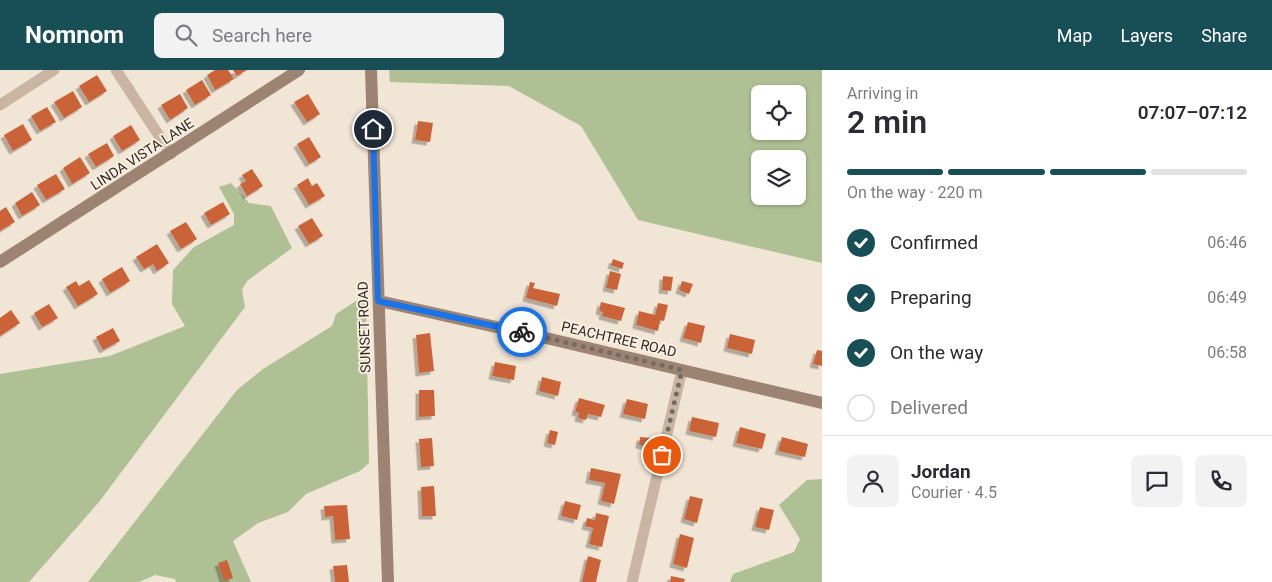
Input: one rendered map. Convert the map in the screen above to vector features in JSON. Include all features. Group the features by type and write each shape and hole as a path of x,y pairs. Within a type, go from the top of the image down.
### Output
{"street":[{"path":"0,105 54,70"},
{"path":"116,70 171,154"},
{"name":"LINDA VISTA LANE","path":"0,262 171,154 299,70"},
{"name":"SUNSET ROAD","path":"371,70 388,582"},
{"name":"PEACHTREE ROAD","path":"378,301 822,404"},
{"path":"632,582 682,370"}],"green space":[{"path":"389,70 822,70 822,263 638,220 581,126 509,86 390,82"},
{"path":"231,183 249,203 271,206 292,248 247,281 242,290 245,307 99,502 29,582 0,582 0,374 110,356 185,326 172,304 173,270 194,247 234,225 234,214 219,187"},
{"path":"359,299 366,300 369,463 360,471 306,494 288,512 258,523 233,541 251,582 176,582 175,579 155,575 139,582 88,582 237,390 263,369 332,326 336,314"},
{"path":"822,479 822,582 730,582 733,574 794,552 800,539 779,505 807,480"}],"building":[{"path":"215,70 228,70 234,79 215,90 207,75"},
{"path":"233,70 247,70 237,76"},
{"path":"97,75 107,91 89,102 79,86"},
{"path":"202,80 211,95 195,105 186,90"},
{"path":"73,91 82,107 64,118 54,102"},
{"path":"180,94 188,108 170,120 161,105"},
{"path":"308,94 320,114 307,122 294,102"},
{"path":"47,107 56,122 40,131 31,116"},
{"path":"418,121 433,123 430,142 415,140"},
{"path":"23,124 32,140 13,151 4,135"},
{"path":"131,125 140,140 122,151 113,136"},
{"path":"309,137 321,157 309,164 297,144"},
{"path":"107,143 114,156 96,167 88,154"},
{"path":"80,157 90,173 72,184 63,168"},
{"path":"252,169 263,186 247,196 240,184 246,181 242,175"},
{"path":"56,174 65,189 46,200 37,185"},
{"path":"308,178 312,186 317,183 325,196 309,205 297,185"},
{"path":"32,192 40,205 22,216 15,203"},
{"path":"223,202 230,214 211,225 204,213"},
{"path":"6,207 15,222 0,231 0,211"},
{"path":"312,218 323,236 309,244 298,226"},
{"path":"186,222 197,239 181,249 170,231"},
{"path":"157,244 169,263 157,271 153,264 144,269 136,257"},
{"path":"613,259 624,263 622,269 611,265"},
{"path":"122,267 130,281 110,293 102,279"},
{"path":"610,271 621,274 617,290 606,288"},
{"path":"663,276 673,277 671,291 662,290"},
{"path":"89,280 98,294 78,306 66,287 76,281 79,286"},
{"path":"682,281 693,284 689,294 679,290"},
{"path":"530,282 535,283 533,288 560,294 557,306 526,298"},
{"path":"601,302 625,308 621,321 602,316 603,312 599,311"},
{"path":"658,303 668,305 664,321 660,320 658,331 636,325 639,311 655,315"},
{"path":"49,304 58,318 42,327 34,313"},
{"path":"11,310 20,323 0,336 0,318"},
{"path":"688,322 705,326 701,343 683,338"},
{"path":"113,328 120,341 103,350 96,337"},
{"path":"430,333 434,371 419,373 416,335"},
{"path":"730,334 755,340 752,354 727,348"},
{"path":"817,350 822,351 822,366 813,364"},
{"path":"495,362 516,366 514,380 492,376"},
{"path":"542,377 561,382 558,396 539,391"},
{"path":"419,390 434,390 435,416 419,417"},
{"path":"579,398 605,405 601,417 588,414 586,420 578,418 579,413 575,412"},
{"path":"627,399 648,404 645,419 623,414"},
{"path":"692,417 719,423 716,437 689,431"},
{"path":"740,427 766,434 762,449 736,443"},
{"path":"550,430 558,432 555,445 547,443"},
{"path":"640,437 651,438 650,447 639,445"},
{"path":"782,437 808,444 805,457 778,451"},
{"path":"432,438 434,466 421,467 419,439"},
{"path":"591,468 621,474 614,504 601,501 605,483 589,480"},
{"path":"434,486 436,516 422,516 421,487"},
{"path":"690,496 703,499 697,523 684,519"},
{"path":"565,501 581,505 577,520 561,516"},
{"path":"347,505 350,539 335,540 333,516 325,517 324,506"},
{"path":"760,507 774,510 769,530 755,527"},
{"path":"596,513 609,516 602,547 589,544 593,528 585,526 587,518 595,520"},
{"path":"680,534 694,538 687,568 673,564"},
{"path":"588,556 601,560 596,582 582,582"},
{"path":"227,560 233,578 224,581 218,563"},
{"path":"347,565 349,582 335,582 333,566"},
{"path":"671,576 685,579 684,582 670,582"}],"way so far":[{"path":"522,332 682,370 662,455"}],"route":[{"path":"373,129 378,301 522,332"}]}
